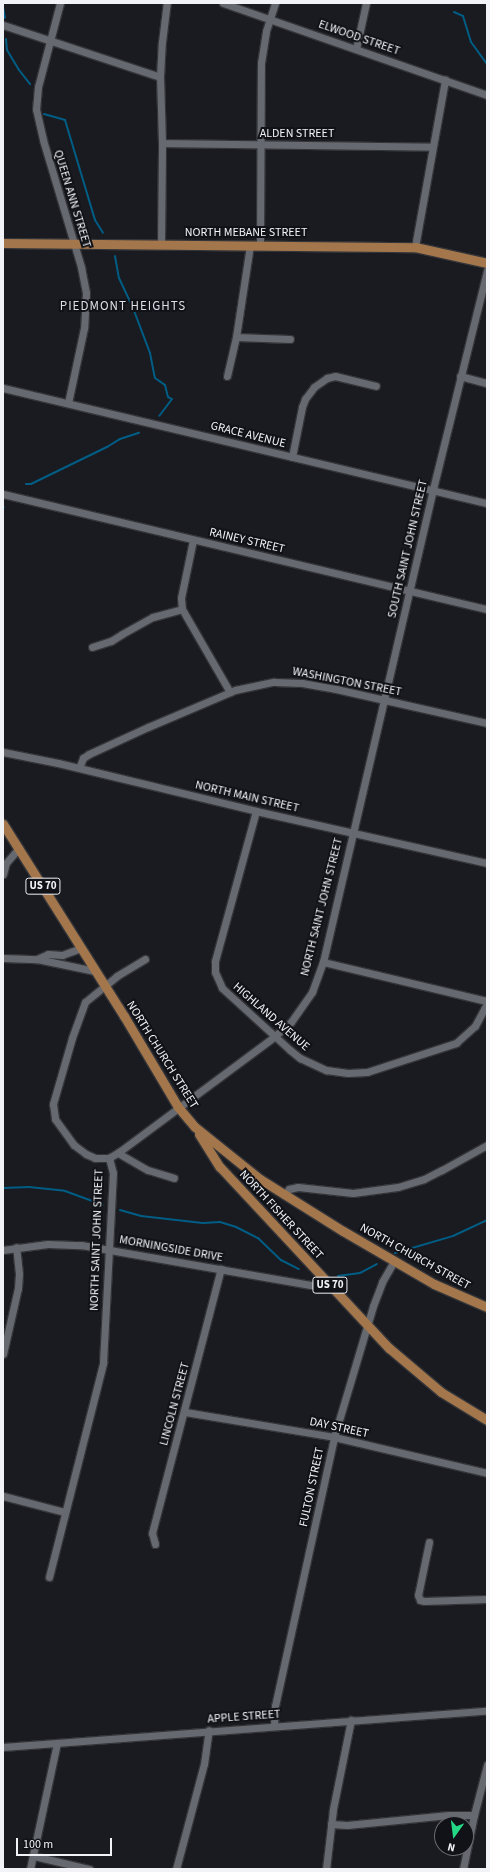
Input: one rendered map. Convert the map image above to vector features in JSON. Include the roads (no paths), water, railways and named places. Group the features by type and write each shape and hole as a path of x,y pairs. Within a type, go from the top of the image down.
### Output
{"main road":[{"name":"NORTH MEBANE STREET","path":"3,243 250,246 260,244 415,247 487,263"},
{"name":"NORTH CHURCH STREET","path":"3,824 164,1081 178,1107 195,1127 246,1168 284,1195 394,1261 452,1293 487,1307"},
{"name":"NORTH FISHER STREET","path":"195,1127 220,1167 367,1325 420,1375 446,1395 487,1420"}],"street":[{"name":"QUEEN ANN STREET","path":"60,3 38,88 36,109 43,140 83,276 86,310 84,328 68,403"},
{"path":"161,244 162,144 160,77 162,42 167,3"},
{"name":"ELWOOD STREET","path":"223,3 487,95"},
{"path":"260,244 261,64 266,31 275,3"},
{"path":"356,49 366,3"},
{"path":"3,25 160,77"},
{"path":"415,247 445,80"},
{"name":"ALDEN STREET","path":"162,144 260,146 385,145 432,147"},
{"path":"228,376 236,337 250,246"},
{"name":"SOUTH SAINT JOHN STREET","path":"352,832 432,489 487,270"},
{"path":"236,337 290,339"},
{"path":"292,456 305,399 310,391 320,382 327,378 340,376 376,386"},
{"path":"460,376 487,383"},
{"name":"GRACE AVENUE","path":"3,388 487,503"},
{"name":"RAINEY STREET","path":"3,494 487,609"},
{"path":"193,540 181,598 182,609 230,692"},
{"path":"92,647 111,641 153,617 182,609"},
{"name":"WASHINGTON STREET","path":"79,768 83,758 89,754 230,692 257,684 285,682 309,684 384,699 487,723"},
{"name":"NORTH MAIN STREET","path":"3,752 79,768 256,811 487,863"},
{"name":"HIGHLAND AVENUE","path":"256,811 215,961 215,972 222,988 300,1058 319,1067 348,1073 367,1072 456,1043 475,1026 487,1002"},
{"name":"NORTH SAINT JOHN STREET","path":"49,1577 102,1363 112,1173 109,1158 118,1153 275,1036 291,1022 304,1006 312,992 323,962 352,832"},
{"path":"3,874 6,863 19,848"},
{"path":"37,959 48,954 62,955 81,948"},
{"path":"3,958 37,959 95,971"},
{"path":"109,1158 95,1158 78,1149 56,1119 53,1110 72,1038 85,1002 104,986 145,958"},
{"path":"323,962 487,1002"},
{"path":"284,1195 294,1187 353,1193 398,1187 424,1179 487,1145"},
{"path":"118,1153 148,1170 174,1178"},
{"name":"MORNINGSIDE DRIVE","path":"3,1250 16,1247 65,1244 109,1250 311,1285"},
{"path":"3,1354 18,1288 19,1274 16,1247"},
{"name":"FULTON STREET","path":"274,1725 275,1706 334,1437 376,1294 394,1261"},
{"name":"LINCOLN STREET","path":"155,1544 152,1534 221,1269"},
{"name":"DAY STREET","path":"185,1412 334,1437 487,1473"},
{"path":"3,1496 65,1512"},
{"path":"429,1542 418,1595 422,1601 487,1599"},
{"name":"APPLE STREET","path":"3,1747 274,1725 487,1710"},
{"path":"326,1869 331,1824 351,1720"},
{"path":"176,1869 204,1764 209,1730"},
{"path":"30,1869 57,1743"},
{"path":"463,1869 474,1815 487,1765"},
{"path":"479,1795 487,1797"},
{"path":"331,1824 347,1826 449,1815 474,1815"},
{"path":"34,1856 90,1869"}],"waterway":[{"path":"3,7 5,18"},
{"path":"454,12 463,16 471,42 487,64"},
{"path":"6,39 7,50 19,70 30,84"},
{"path":"44,114 65,120 95,220 103,233"},
{"path":"115,256 119,278 133,308 150,353 155,378 165,385 168,397 172,399 159,416"},
{"path":"26,484 31,484 107,447 120,439 139,433"},
{"path":"3,1188 29,1187 65,1191 103,1205"},
{"path":"120,1210 141,1216 203,1223 220,1222 236,1227 258,1238 281,1260 299,1269"},
{"path":"395,1253 453,1236 487,1220"},
{"path":"338,1276 360,1273 377,1264"}],"district":[{"name":"PIEDMONT HEIGHTS","path":"123,306"}]}
